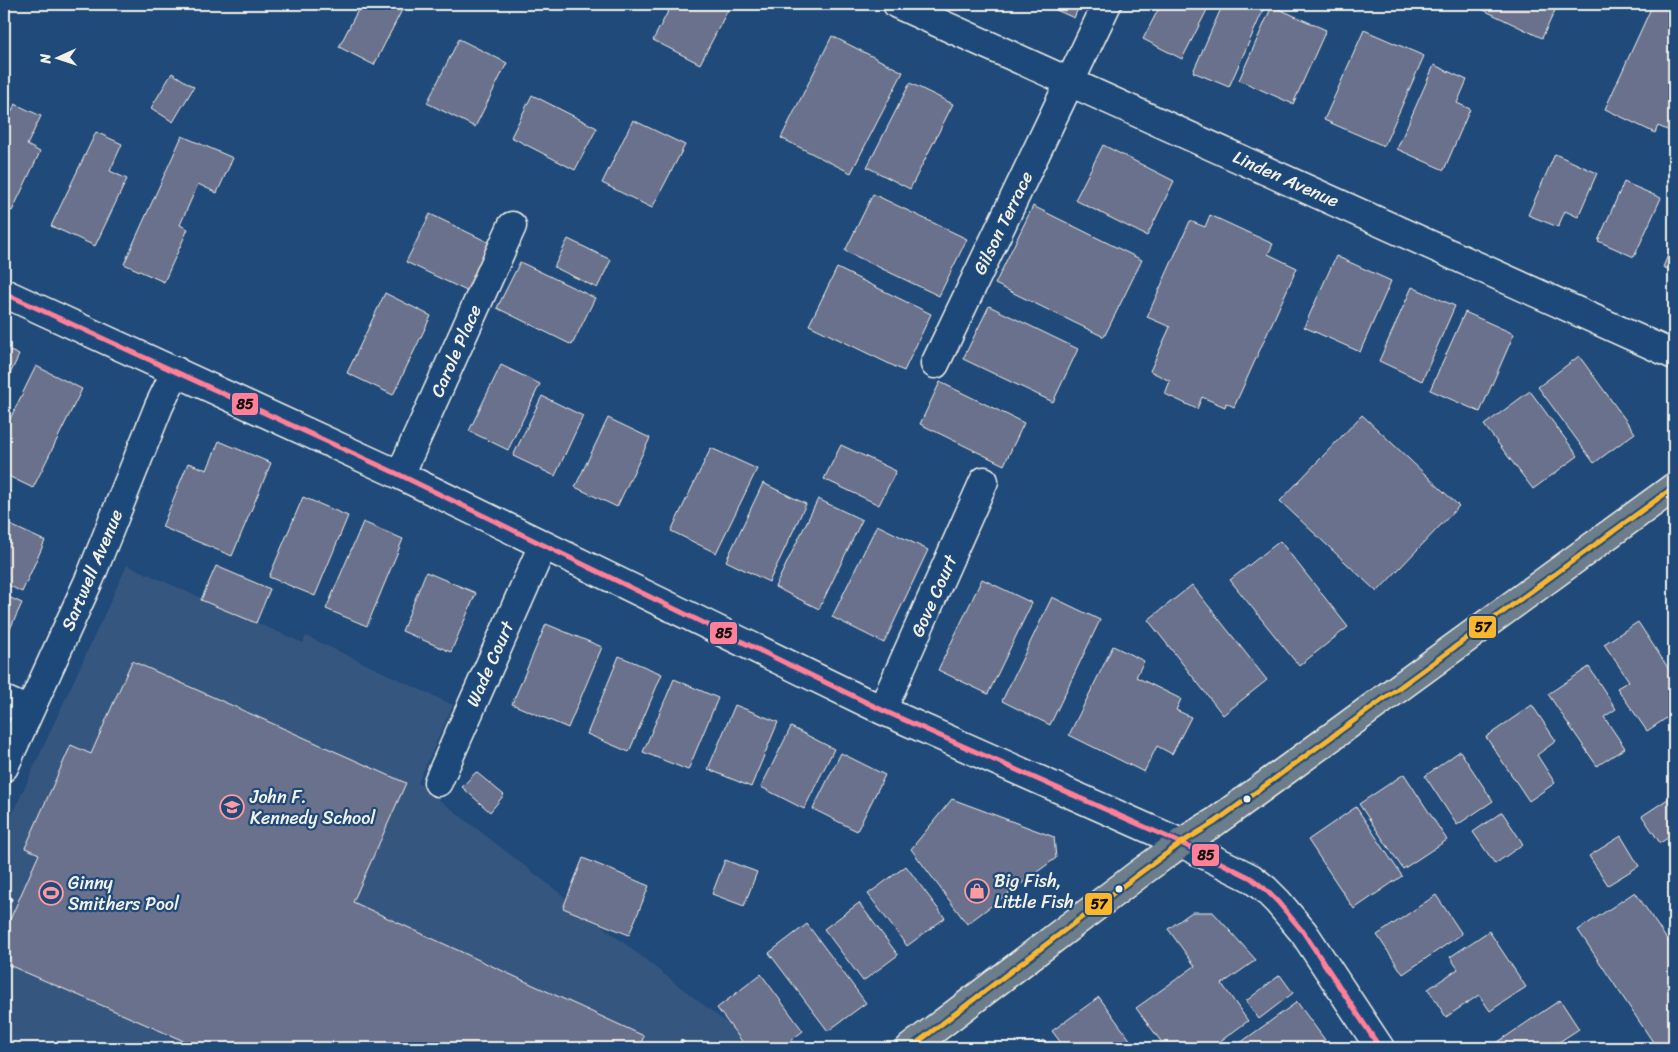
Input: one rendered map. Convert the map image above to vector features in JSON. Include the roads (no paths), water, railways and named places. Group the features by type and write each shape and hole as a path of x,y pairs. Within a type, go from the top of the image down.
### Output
{"main road":[{"path":"913,1047 1181,843 1215,822 1674,487"}],"street":[{"name":"Linden Avenue","path":"897,4 1674,355"},
{"name":"Gilson Terrace","path":"935,364 1106,4"},
{"name":"Carole Place","path":"400,475 512,226"},
{"path":"4,293 400,475 882,710 1181,843 1251,878 1278,902 1304,933 1380,1048"},
{"name":"Sartwell Avenue","path":"4,767 90,578 156,415 176,371"},
{"name":"Gove Court","path":"882,710 984,481"},
{"name":"Wade Court","path":"438,782 543,545"},
{"path":"4,700 29,710"}],"place":[{"name":"John F. Kennedy School","path":"232,807"},
{"name":"Big Fish, Little Fish","path":"977,891"},
{"name":"Ginny Smithers Pool","path":"51,893"}]}
